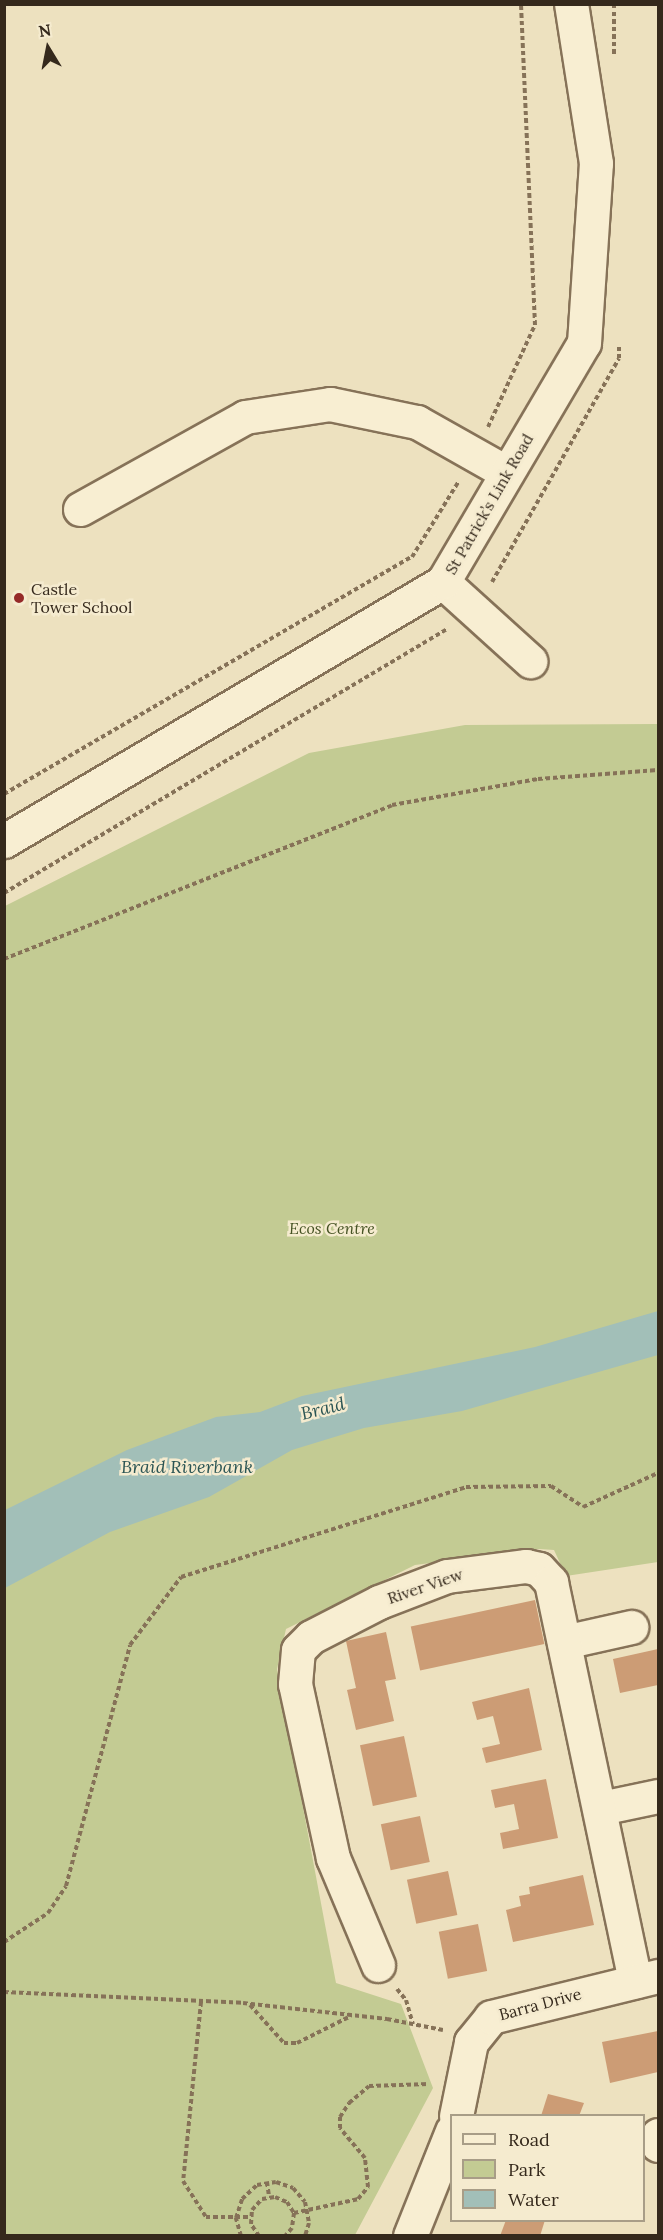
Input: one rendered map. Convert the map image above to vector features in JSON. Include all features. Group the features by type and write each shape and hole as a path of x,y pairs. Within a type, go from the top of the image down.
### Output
{"street":[{"name":"St Patrick’s Link Road","path":"4,841 444,582 584,343 597,163 571,4"},
{"path":"80,509 245,417 330,404 417,422 507,473"},
{"path":"444,582 530,661"},
{"name":"River View","path":"378,1965 333,1858 295,1684 298,1650 311,1637 379,1602 447,1576 512,1566 532,1567 547,1574 601,1808 647,1979"},
{"path":"564,1642 631,1627"},
{"path":"601,1808 658,1796"},
{"name":"Barra Drive","path":"474,2037 485,2022 503,2011 647,1979"},
{"path":"456,2114 474,2037"},
{"path":"658,2135 658,2145"},
{"path":"410,2235 450,2136"}],"path":[{"path":"4,794 412,557 475,455 535,325 521,4"},
{"path":"614,4 615,63"},
{"path":"4,893 476,612 619,358 618,334"},
{"path":"4,959 392,806 538,779 658,770"},
{"path":"4,1992 250,2004 353,2015 474,2037"},
{"path":"201,2002 183,2181 207,2217 251,2217"},
{"path":"250,2004 284,2043 297,2043 353,2015"},
{"path":"294,2213 358,2199 368,2187 365,2158 340,2128 340,2117 349,2103 369,2086 462,2083"},
{"path":"267,2182 269,2197"},
{"path":"241,2235 236,2217 242,2199 257,2185 267,2182 293,2188 309,2211 305,2235"},
{"path":"259,2235 251,2217 256,2204 269,2197 281,2198 294,2213 292,2228 285,2235"}],"green space":[{"name":"Ecos Centre","path":"658,724 658,1562 566,1576 554,1550 539,1549 415,1565 286,1629 277,1669 336,1983 401,2004 433,2088 355,2235 5,2235 5,906 309,753 465,725"}],"water":[{"name":"Braid Riverbank","path":"658,1311 658,1355 462,1411 364,1428 292,1450 209,1497 110,1532 5,1588 5,1510 127,1450 216,1417 260,1412 302,1396 535,1347"}],"building":[{"path":"535,1600 544,1644 420,1670 411,1626"},
{"path":"386,1632 396,1679 385,1681 394,1721 356,1730 347,1690 356,1688 346,1641"},
{"path":"658,1649 658,1685 620,1693 613,1659"},
{"path":"529,1688 542,1750 486,1763 482,1748 500,1744 493,1716 477,1720 472,1702"},
{"path":"404,1736 417,1797 373,1806 360,1745"},
{"path":"546,1779 558,1838 503,1849 500,1833 519,1829 514,1804 495,1808 491,1790"},
{"path":"420,1816 430,1862 391,1870 381,1824"},
{"path":"448,1871 457,1915 416,1924 407,1880"},
{"path":"583,1875 594,1925 513,1942 506,1910 521,1906 519,1896 530,1894 529,1887"},
{"path":"478,1924 487,1971 448,1979 439,1932"},
{"path":"658,2031 658,2072 610,2083 602,2042"},
{"path":"548,2094 584,2103 580,2114 542,2114"},
{"path":"505,2222 544,2222 540,2236 500,2236"}],"place":[{"name":"Castle Tower School","path":"19,598"}],"water label":[{"name":"Braid","path":"323,1409"}]}
